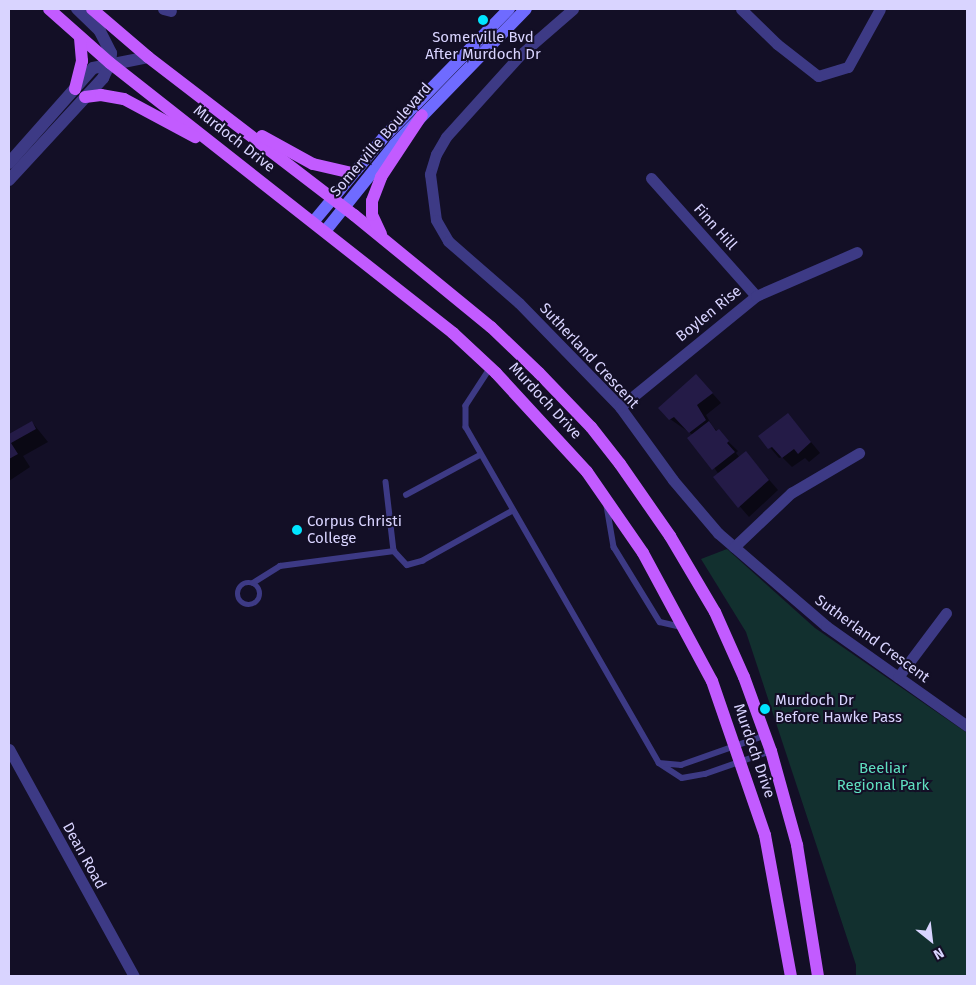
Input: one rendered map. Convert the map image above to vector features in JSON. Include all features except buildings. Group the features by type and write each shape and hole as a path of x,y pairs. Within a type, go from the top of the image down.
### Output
{"main road":[{"name":"Murdoch Drive","path":"49,9 110,63 326,230 453,333 491,368 587,472 643,552 712,680 742,761 765,835 791,976"},
{"name":"Murdoch Drive","path":"92,9 148,56 333,198 469,308 540,372 591,427 620,464 670,536 723,628 766,735 797,845 818,976"},
{"name":"Somerville Boulevard","path":"314,222 352,173 509,9"},
{"name":"Somerville Boulevard","path":"326,230 422,115 526,9"},
{"path":"74,89 82,61 80,37"},
{"path":"195,92 313,164 352,173"},
{"path":"85,98 100,95 124,99 218,148"},
{"path":"388,243 375,226 372,201 381,177 422,115"}],"street":[{"path":"9,180 103,78 110,63 109,45 100,31 77,9"},
{"name":"Sutherland Crescent","path":"574,9 520,55 446,138 436,154 430,174 431,196 436,220 448,241 519,303 620,407 673,480 734,547 826,626 967,726"},
{"path":"741,9 778,44 818,76 848,67 880,9"},
{"path":"9,163 93,68 148,56"},
{"name":"Finn Hill","path":"651,178 756,296"},
{"name":"Boylen Rise","path":"620,407 756,296 858,252"},
{"path":"734,547 792,493 860,453"},
{"path":"898,677 946,613"},
{"name":"Dean Road","path":"9,749 134,976"}],"lane":[{"path":"491,368 474,389 464,414 466,427 512,511 659,763 682,778 704,774 771,751"},
{"path":"406,495 480,455"},
{"path":"386,482 394,551 401,560 413,565 512,511"},
{"path":"606,499 610,538 660,622 684,627"},
{"path":"253,583 280,566 394,551"},
{"path":"659,763 681,765 766,735"}],"green space":[{"name":"Beeliar Regional Park","path":"727,549 815,628 967,733 967,976 856,976 856,965 746,632 701,559"}],"place":[{"name":"Somerville Bvd After Murdoch Dr","path":"483,20"},
{"name":"Corpus Christi College","path":"297,530"},
{"name":"Murdoch Dr Before Hawke Pass","path":"765,709"}]}
